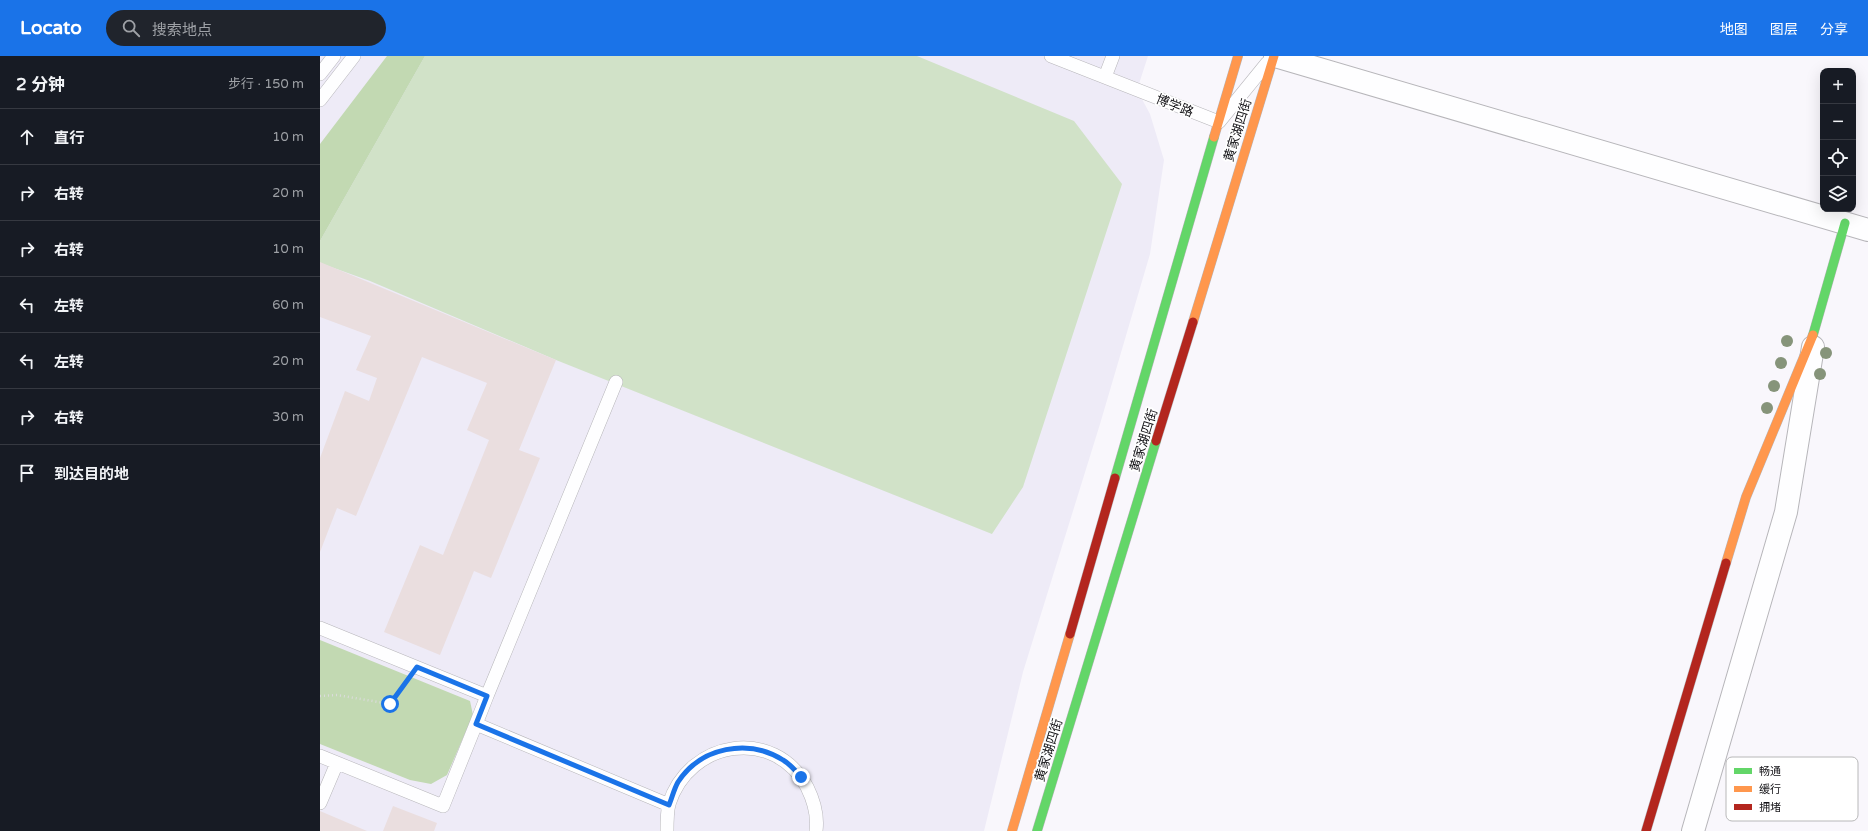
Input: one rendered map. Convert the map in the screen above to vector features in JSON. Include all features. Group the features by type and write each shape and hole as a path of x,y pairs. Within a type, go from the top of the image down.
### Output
{"street":[{"name":"黄家湖四街","path":"1012,831 1238,56"},
{"name":"黄家湖四街","path":"1037,831 1274,56"},
{"path":"1274,56 1868,230"},
{"path":"1693,831 1786,512 1816,328 1845,223"},
{"path":"1646,831 1746,497 1816,328"}],"lane":[{"path":"320,74 334,56"},
{"path":"320,100 354,56"},
{"name":"博学路","path":"1051,56 1218,122"},
{"path":"1105,77 1113,56"},
{"path":"1218,122 1274,56"},
{"path":"320,756 443,806 616,382"},
{"path":"320,628 487,696"},
{"path":"476,724 669,805"},
{"path":"667,831 669,805 678,783 682,778 694,765 714,752 738,747 762,750 784,760 801,777 813,798 817,822 816,831"},
{"path":"320,803 337,763"}],"path":[{"path":"320,696 337,695 390,704 417,667"}],"shaded area":[{"path":"320,56 1148,56 1137,90 1150,114 1164,160 1150,254 1100,424 1023,672 984,831 320,831"}],"green space":[{"path":"387,56 425,56 320,241 320,144"},
{"path":"425,56 917,56 1074,121 1122,184 1023,487 992,534 556,360 370,281 320,263 320,241"},
{"path":"320,640 470,701 473,715 447,775 431,784 410,780 320,744"}],"building":[{"path":"320,262 556,360 519,450 540,458 491,578 474,571 440,655 384,632 420,545 443,555 489,440 467,430 487,383 422,357 356,516 337,508 320,552 320,458 345,391 369,401 377,378 356,370 371,336 320,317"},
{"path":"393,806 437,823 434,831 383,831"},
{"path":"320,811 367,831 320,831"}],"traffic: fast":[{"path":"1115,478 1214,137"},
{"path":"1813,335 1845,223"},
{"path":"1037,831 1156,441"}],"traffic: slow":[{"path":"1214,137 1238,56"},
{"path":"1193,322 1274,56"},
{"path":"1726,563 1746,497 1813,335"},
{"path":"1012,831 1070,634"}],"traffic: jam":[{"path":"1156,441 1193,322"},
{"path":"1070,634 1115,478"},
{"path":"1646,831 1726,563"}],"route":[{"path":"390,704 417,667 487,696 476,724 669,805 678,783 694,765 714,752 738,747 762,750 784,760 801,777"}]}
